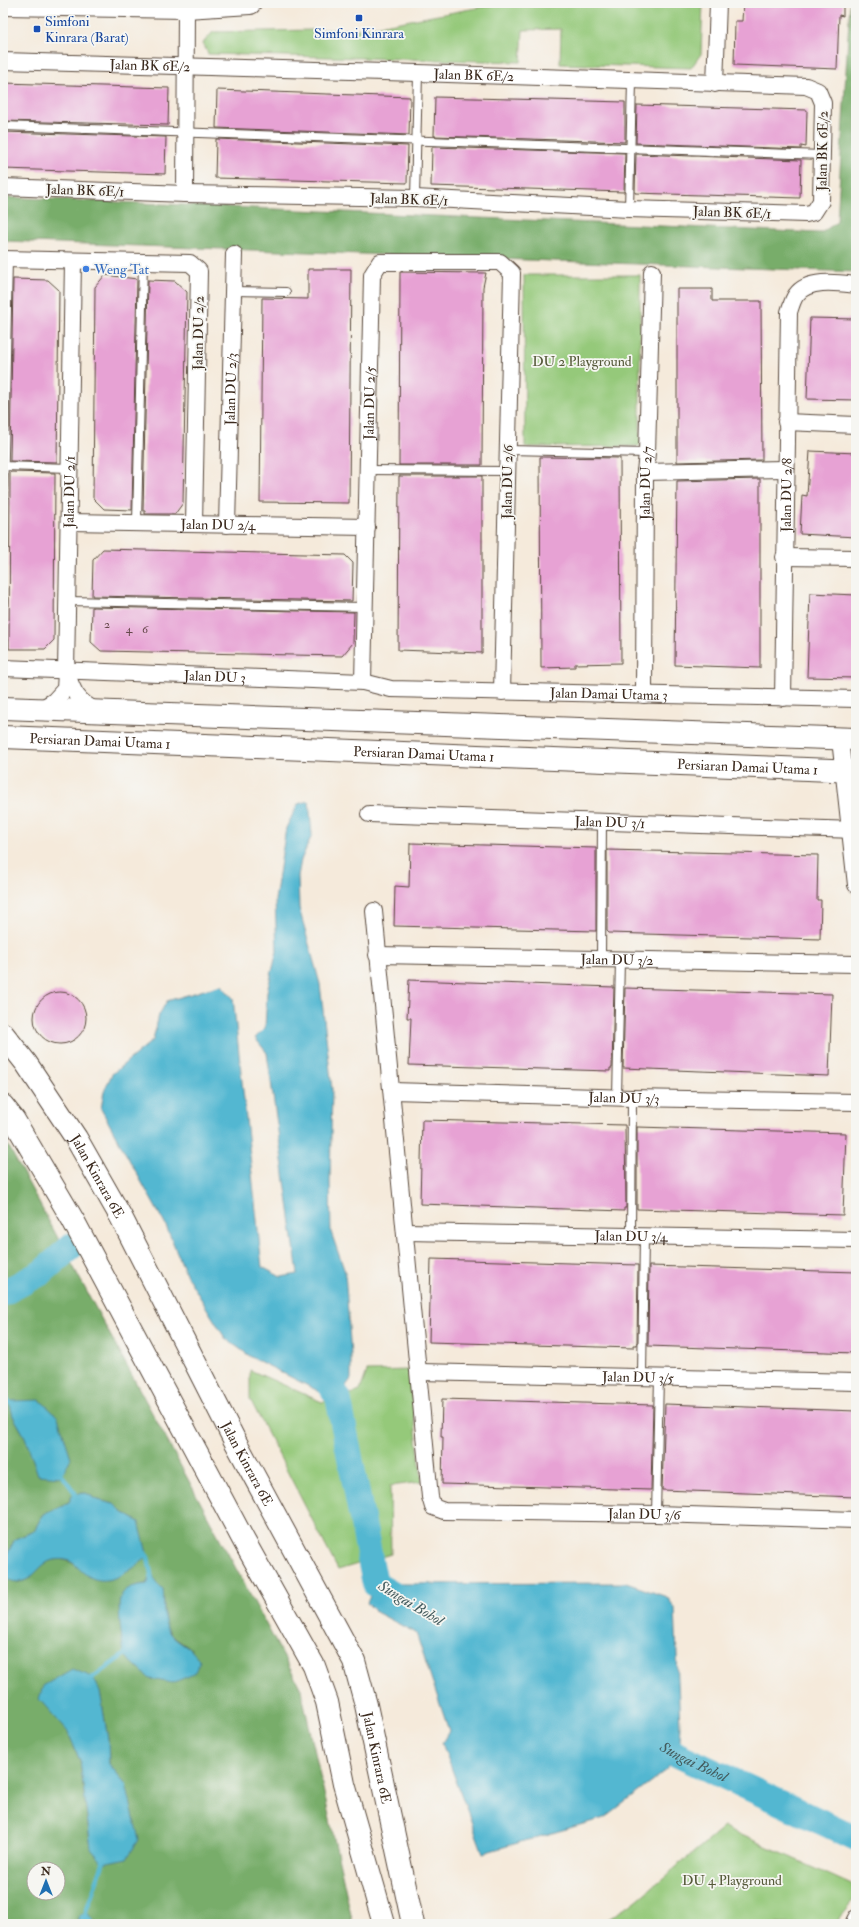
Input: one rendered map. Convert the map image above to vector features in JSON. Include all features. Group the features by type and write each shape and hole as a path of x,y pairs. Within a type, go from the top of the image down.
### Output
{"street":[{"path":"3,4 186,8 250,3"},
{"path":"715,84 718,3"},
{"path":"185,194 184,133 186,8"},
{"name":"Jalan BK 6E/2","path":"3,61 806,86 818,91 823,103 821,200 814,212"},
{"name":"Jalan BK 6E/1","path":"3,186 185,194 415,198 629,209 797,214 814,212"},
{"name":"Jalan DU 2/3","path":"228,525 234,254"},
{"name":"Jalan DU 2/2","path":"6,259 190,263 199,271 194,524"},
{"name":"Jalan DU 2/1","path":"39,710 54,701 65,689 68,601 73,261"},
{"name":"Jalan DU 2/5","path":"363,682 372,275 380,262 500,262 512,273"},
{"name":"Jalan DU 2/7","path":"644,695 645,472 647,453 652,272"},
{"name":"Jalan DU 2/6","path":"502,692 512,273"},
{"name":"Jalan DU 2/8","path":"782,698 788,312 797,293 810,286 822,282 856,285"},
{"path":"786,422 856,425"},
{"path":"645,472 785,470"},
{"name":"Jalan DU 2/4","path":"69,522 367,527"},
{"path":"784,557 856,558"},
{"name":"Jalan DU 3","path":"3,668 66,672 363,682"},
{"path":"66,672 72,690 77,697 83,703 98,712"},
{"name":"Jalan Damai Utama 3","path":"363,682 392,689 856,699"},
{"name":"Persiaran Damai Utama 1","path":"3,708 848,739"},
{"name":"Persiaran Damai Utama 1","path":"3,737 850,771"},
{"path":"848,739 856,885"},
{"name":"Jalan DU 3/1","path":"369,814 853,830"},
{"path":"374,911 377,955 420,1372"},
{"name":"Jalan DU 3/2","path":"377,955 856,964"},
{"name":"Jalan Kinrara 6E","path":"3,1034 26,1063 76,1138 121,1217 234,1439 354,1661 366,1705 413,1924"},
{"name":"Jalan DU 3/3","path":"392,1090 856,1102"},
{"path":"3,1106 14,1120 73,1220 244,1541 314,1666 327,1702 344,1784 384,1924"},
{"name":"Jalan DU 3/4","path":"406,1232 856,1240"},
{"name":"Jalan DU 3/5","path":"420,1372 659,1376 856,1382"},
{"name":"Jalan DU 3/6","path":"420,1372 430,1496 433,1507 444,1511 656,1514 856,1520"},
{"path":"853,1924 856,1918"}],"lane":[{"path":"415,198 418,73"},
{"path":"629,209 632,81"},
{"path":"3,126 823,155"},
{"path":"3,502 6,259"},
{"path":"137,522 143,262"},
{"path":"233,291 286,292"},
{"path":"508,450 647,453"},
{"path":"3,466 70,468"},
{"path":"368,470 507,471"},
{"path":"68,601 365,607"},
{"path":"601,959 602,821"},
{"path":"620,960 624,1097 638,1236 642,1376"},
{"path":"656,1514 659,1376"}],"green space":[{"path":"503,3 703,3 701,54 691,68 560,64 561,29 523,30 521,62 208,54 203,43 213,32 362,29"},
{"path":"850,3 856,3 856,272 3,241 3,197 821,233 837,222"},
{"name":"DU 2 Playground","path":"524,275 640,275 640,446 525,447"},
{"path":"3,1136 301,1689 353,1924 96,1924 95,1920 78,1917 78,1924 3,1924 3,1578 17,1582 24,1581 31,1577 46,1562 58,1559 70,1562 80,1568 88,1576 139,1522 122,1512 114,1504 98,1500 86,1493 73,1494 69,1502 43,1514 34,1531 15,1539 3,1562","holes":["13,1416 58,1417 25,1437","157,1583 163,1589 165,1624 172,1636 192,1650 119,1602 121,1596 134,1586","100,1691 108,1739 109,1764 126,1784 91,1849 80,1761 68,1732"]},
{"path":"250,1370 322,1402 360,1391 367,1371 409,1370 422,1482 390,1486 391,1554 338,1570 250,1399"},
{"name":"DU 4 Playground","path":"724,1827 856,1887 856,1897 833,1924 599,1924 632,1904"}],"water":[{"path":"309,801 312,835 301,860 298,876 299,908 320,984 332,1089 330,1181 331,1232 345,1272 351,1355 351,1379 338,1397 324,1394 251,1357 225,1338 187,1276 166,1226 101,1109 104,1091 112,1074 153,1040 159,1015 167,1001 221,985 233,998 262,1267 281,1277 298,1274 267,1053 255,1038 265,1028 267,992 277,951 275,900 286,828 298,804"},
{"path":"40,1400 58,1417 71,1458 61,1477 38,1475 25,1437 13,1416 9,1401"},
{"path":"86,1493 98,1500 114,1504 122,1512 139,1522 148,1557 128,1572 112,1579 96,1579 88,1576 71,1562 61,1559 44,1564 32,1576 24,1581 16,1582 3,1578 3,1562 15,1539 34,1531 43,1514 69,1502 73,1494"},
{"path":"152,1574 157,1583 163,1589 164,1614 169,1632 173,1637 193,1652 200,1661 194,1674 172,1683 150,1679 124,1655 119,1614 120,1598 124,1591 137,1585 147,1584"},
{"path":"626,1583 667,1597 675,1608 680,1727 678,1755 662,1774 604,1818 483,1853 442,1743 449,1731 416,1633 376,1612 367,1603 375,1584"},
{"path":"72,1669 93,1677 100,1691 108,1739 109,1764 126,1784 139,1840 127,1858 103,1863 91,1849 80,1761 68,1732 39,1699 43,1686"},
{"path":"86,1911 96,1924 78,1924 78,1917"}],"building":[{"path":"743,3 843,3 843,16 839,15 837,69 734,65 735,21 742,21"},
{"path":"3,83 169,88 168,125 3,121"},
{"path":"217,90 410,97 409,135 216,128"},
{"path":"435,97 625,102 625,142 434,136"},
{"path":"637,105 807,110 806,147 801,146 801,149 636,143"},
{"path":"3,132 166,137 165,174 3,169"},
{"path":"216,139 408,146 407,183 215,178"},
{"path":"432,147 625,153 624,192 431,186"},
{"path":"636,154 801,160 800,198 635,193"},
{"path":"308,269 351,269 349,503 260,502 262,298 308,299"},
{"path":"400,272 486,273 483,287 482,465 399,465"},
{"path":"105,275 137,279 132,510 104,509 93,498 95,287"},
{"path":"13,279 48,280 59,290 57,462 10,461"},
{"path":"148,280 175,281 187,292 183,503 175,514 145,514 145,511 143,511"},
{"path":"677,289 712,289 712,301 761,301 762,460 677,462"},
{"path":"810,318 856,319 856,400 807,399"},
{"path":"810,451 856,453 856,537 800,534 802,495 807,496"},
{"path":"540,457 620,458 621,663 575,664 575,667 541,668"},
{"path":"10,472 55,473 54,640 45,649 9,649"},
{"path":"399,476 482,476 482,653 398,650"},
{"path":"760,479 760,668 675,665 677,481"},
{"path":"103,549 345,555 353,563 352,601 92,596 93,560"},
{"path":"810,593 856,595 856,678 807,677"},
{"path":"92,607 354,612 353,643 342,656 101,651 91,642"},
{"path":"410,843 596,848 596,931 394,926 395,886 409,887"},
{"path":"607,850 818,855 817,900 821,900 820,939 609,933 607,931"},
{"path":"409,980 614,987 612,1068 610,1068 610,1071 409,1065 411,1018 407,1018"},
{"path":"625,988 832,994 829,1076 623,1068"},
{"path":"60,992 74,996 82,1004 86,1018 82,1032 74,1040 60,1044 46,1040 38,1032 34,1018 38,1004 46,996"},
{"path":"422,1120 625,1125 626,1208 624,1208 624,1211 420,1204"},
{"path":"637,1127 846,1133 843,1215 637,1209"},
{"path":"431,1259 638,1265 637,1345 633,1345 633,1348 429,1342"},
{"path":"649,1266 856,1272 856,1353 648,1346"},
{"path":"442,1399 653,1405 651,1490 442,1484"},
{"path":"665,1404 856,1411 856,1497 662,1490"}],"waterway":[{"name":"Sungai Bohol","path":"3,1293 41,1273 72,1246"},
{"name":"Sungai Bohol","path":"319,1367 338,1397 375,1584 405,1601"},
{"path":"3,1397 13,1405"},
{"path":"59,1471 78,1497"},
{"path":"145,1553 148,1557 152,1580"},
{"path":"90,1682 93,1677 124,1655 128,1650"},
{"name":"Sungai Bohol","path":"647,1737 678,1755 856,1838"},
{"path":"86,1924 86,1911 103,1863 103,1857"}],"place":[{"name":"Simfoni Kinrara","path":"359,18"},
{"name":"Simfoni Kinrara (Barat)","path":"37,29"},
{"name":"Weng Tat","path":"86,269"}]}
